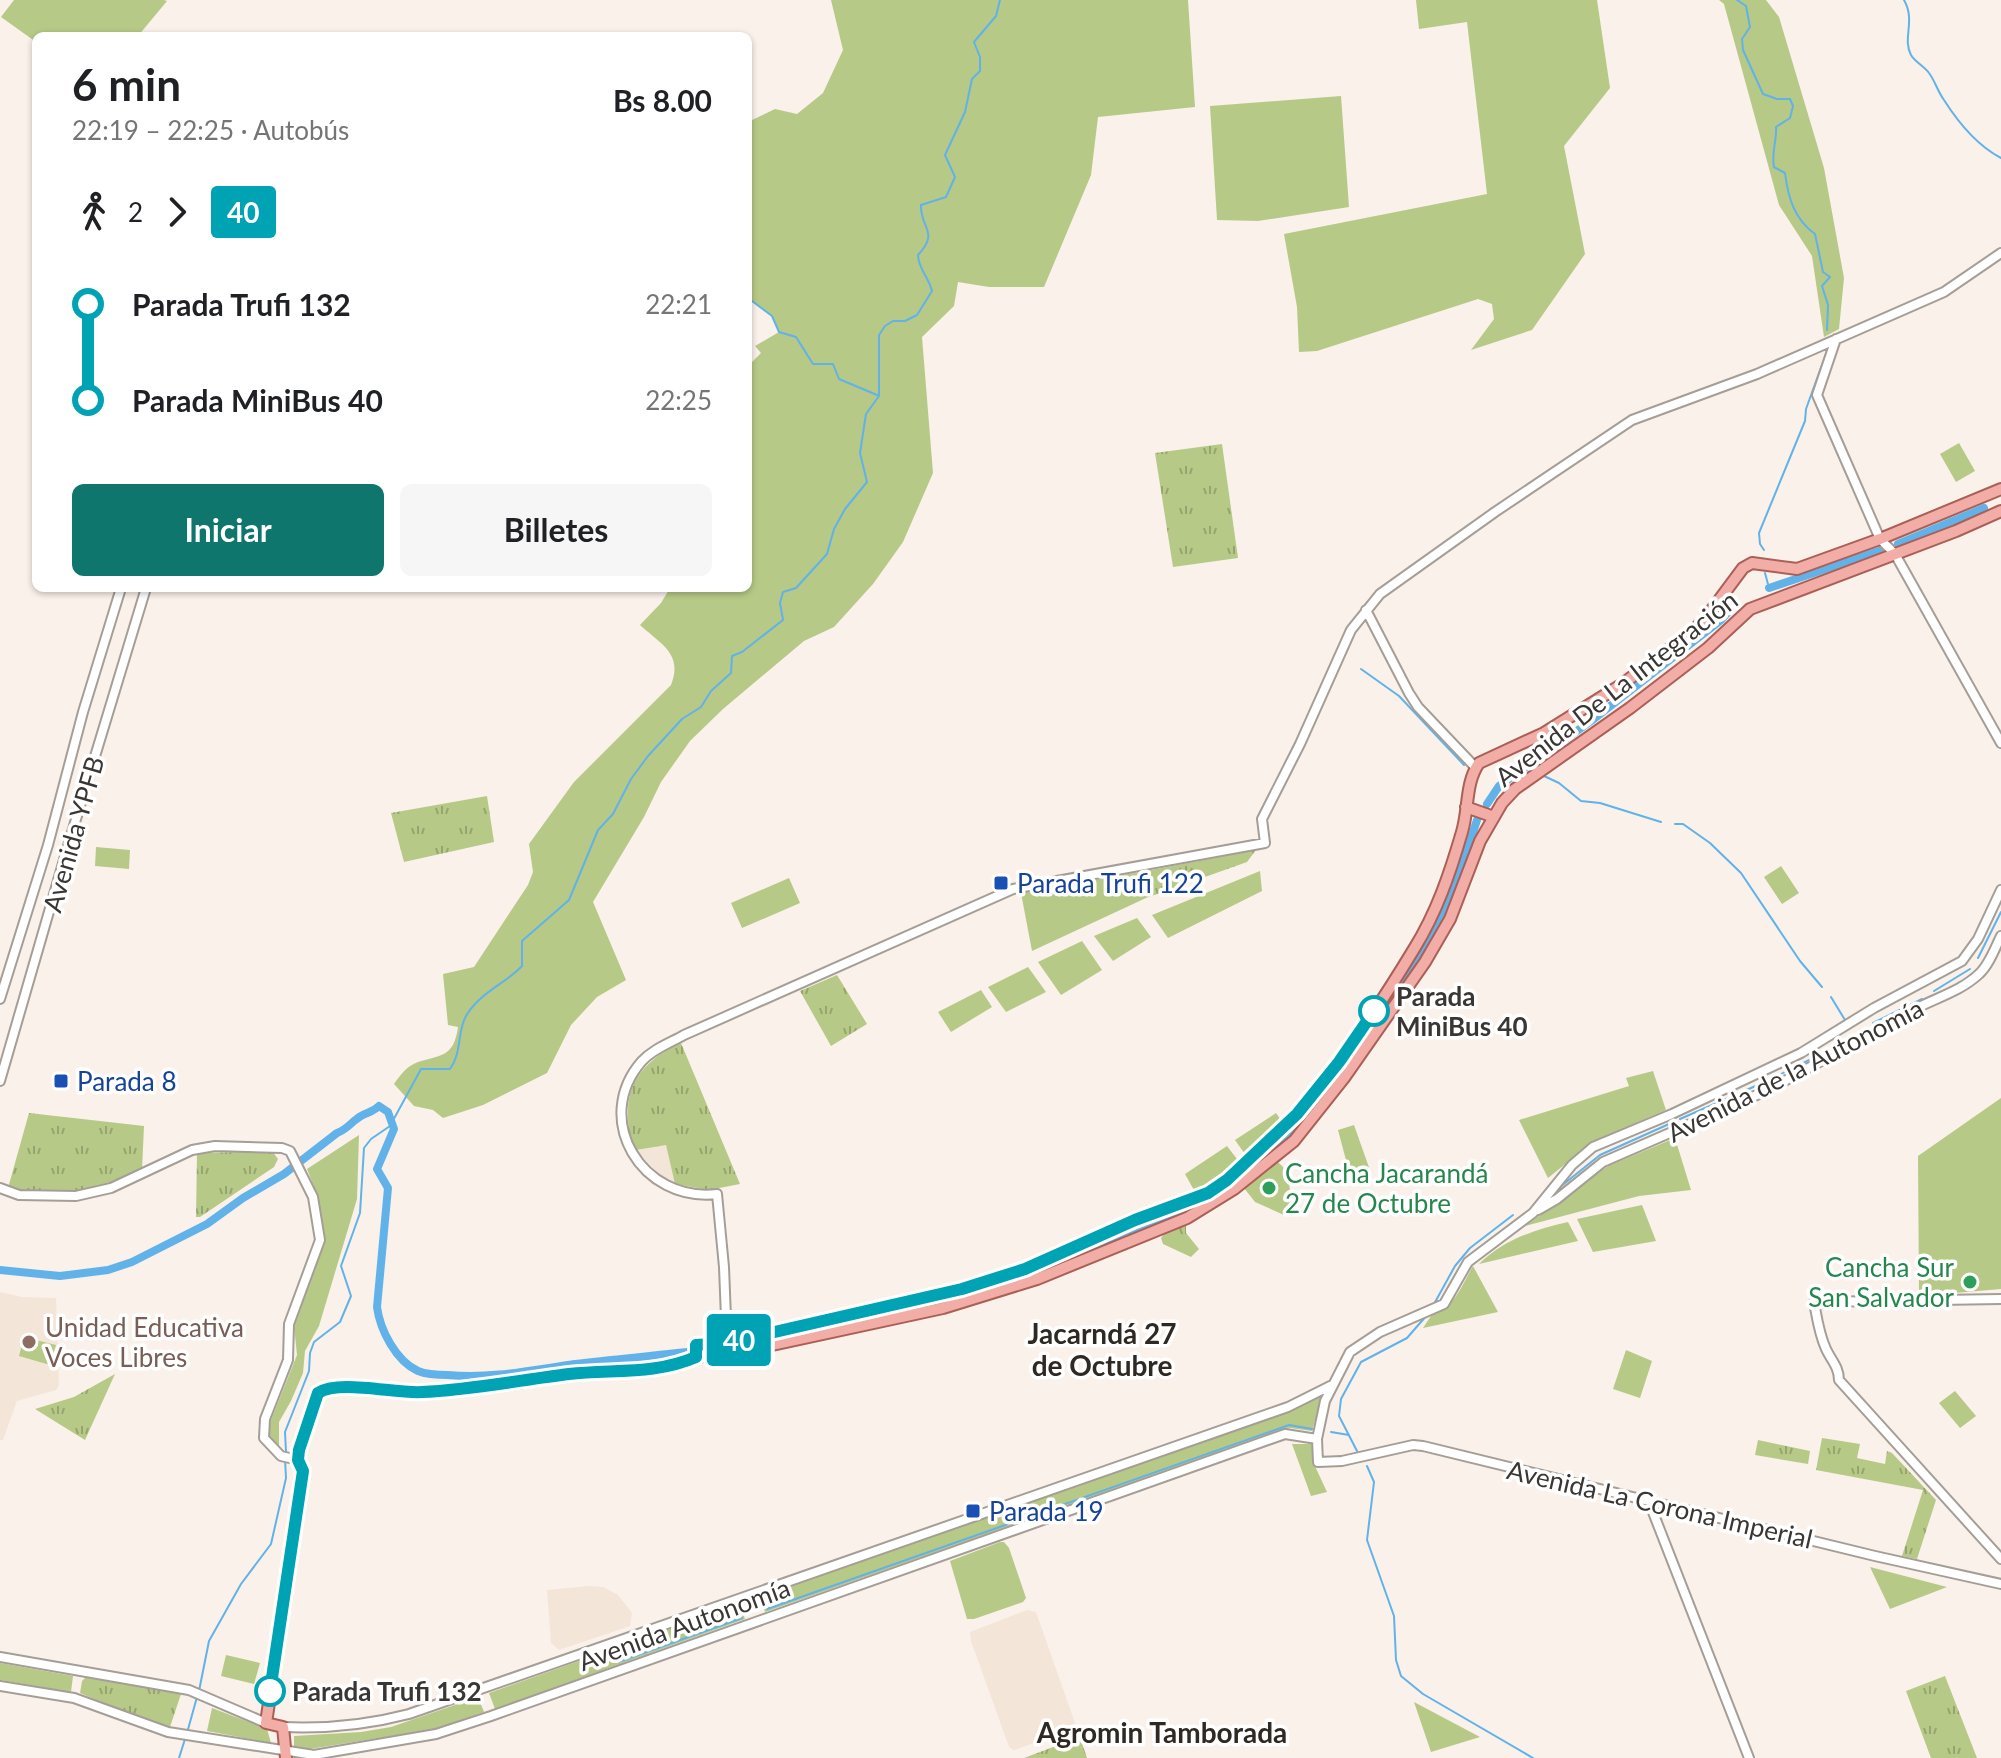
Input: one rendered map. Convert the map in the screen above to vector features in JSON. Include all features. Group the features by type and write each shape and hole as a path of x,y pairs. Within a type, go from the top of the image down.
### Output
{"main road":[{"name":"Avenida De La Integración","path":"290,1458 318,1393 324,1389 346,1387 419,1393 567,1374 649,1371 696,1351 949,1293 1025,1269 1135,1220 1208,1193 1227,1180 1306,1104 1339,1062 1413,951 1442,895 1463,829 1471,778 1479,763 1544,733 1621,685 1692,632 1743,568 1752,563 1797,569 2001,489"},
{"path":"1895,554 2001,511"},
{"name":"Avenida De La Integración","path":"696,1351 758,1348 970,1301 1037,1279 1144,1237 1187,1218 1234,1189 1294,1141 1382,1025 1450,919 1480,841 1515,789 1630,708 1708,648 1750,609 1895,554"},
{"path":"1466,807 1494,817"},
{"path":"266,1723 303,1471 290,1458"},
{"name":"Avenida Autonomía","path":"266,1723 283,1727"},
{"path":"283,1727 286,1755"}],"street":[{"path":"727,1343 717,1194 688,1194 664,1186 643,1169 625,1138 624,1099 632,1076 643,1060 698,1029 1013,889 1265,843 1262,819 1300,744 1351,630 1380,594 1632,420 1757,374 1944,292 2001,253"},
{"path":"1836,339 1817,395 1880,539 1895,554 2001,743"},
{"name":"Avenida YPFB","path":"0,999 44,858 83,712 120,592"},
{"name":"Avenida YPFB","path":"0,1081 145,592"},
{"path":"1366,610 1418,707 1476,768"},
{"name":"Avenida de la Autonomía","path":"1533,1213 1572,1165 1593,1147 1672,1114 1801,1053 1874,1008 1962,961 1978,939 2001,890"},
{"name":"Avenida de la Autonomía","path":"1533,1213 1557,1199 1603,1162 1766,1091 1860,1040 1894,1027 1919,1007 1981,973 2001,936"},
{"path":"0,1188 37,1197 91,1194 111,1188 192,1150 215,1146 282,1148 290,1151 313,1197 320,1240 289,1324 288,1360 265,1419 264,1438 290,1458"},
{"path":"1317,1439 1330,1385 1350,1352 1380,1332 1444,1304 1468,1262 1533,1213"},
{"path":"2001,1299 1814,1302 1825,1348 1836,1366 1839,1380 2001,1559"},
{"name":"Avenida Autonomía","path":"283,1727 328,1728 409,1714 1288,1407 1330,1385"},
{"name":"Avenida Autonomía","path":"0,1686 74,1698 168,1732 198,1735 286,1755 314,1755 436,1734 1285,1434 1317,1439"},
{"name":"Avenida La Corona Imperial","path":"1317,1439 1318,1462 1342,1461 1413,1445 2001,1584"},
{"path":"1649,1502 1749,1758"},
{"name":"Avenida Autonomía","path":"0,1657 189,1690 266,1723"}],"shaded area":[{"path":"666,1144 675,1184 660,1175 636,1150"},
{"name":"Unidad Educativa Voces Libres","path":"0,1292 22,1297 56,1298 59,1385 56,1390 17,1401 3,1440 0,1440"},
{"path":"603,1587 618,1595 632,1613 630,1626 559,1650 551,1643 547,1590"},
{"path":"1027,1610 1036,1612 1075,1723 1072,1730 1014,1750 1009,1747 970,1632"}],"green space":[{"path":"14,0 167,1 141,32 32,32 32,39 1,17"},
{"path":"831,0 1188,0 1195,107 1098,117 1091,175 1044,287 989,287 958,282 954,306 922,337 933,473 903,542 873,584 834,627 804,641 723,709 690,741 661,782 644,817 593,902 626,980 597,997 571,1025 547,1073 483,1105 443,1118 433,1110 414,1106 394,1084 411,1066 440,1056 450,1049 458,1027 448,1025 443,974 474,967 528,885 533,872 529,844 574,782 671,685 674,674 672,658 663,645 640,625 668,592 752,592 752,362 761,353 755,346 779,332 772,316 752,301 752,120 775,109 797,114 823,93 843,50"},
{"path":"1416,0 1597,0 1610,88 1564,146 1585,254 1532,330 1471,350 1494,319 1492,304 1478,299 1317,351 1299,352 1297,307 1284,234 1487,194 1467,22 1419,29"},
{"path":"1719,0 1766,0 1779,17 1824,168 1844,278 1839,329 1824,337 1812,256 1779,205 1724,4"},
{"path":"1341,96 1349,207 1258,221 1217,220 1210,106"},
{"path":"1959,443 1975,471 1956,482 1940,454"},
{"path":"1222,444 1238,558 1173,567 1155,453"},
{"path":"487,796 494,842 404,862 391,813"},
{"path":"96,847 130,850 129,869 95,866"},
{"path":"1256,850 1247,862 1146,898 1151,870"},
{"path":"1781,866 1799,893 1782,904 1764,877"},
{"path":"1151,870 1146,898 1032,951 1021,893"},
{"path":"1260,871 1262,891 1168,938 1152,915"},
{"path":"789,878 800,903 742,928 731,903"},
{"path":"1137,918 1151,937 1113,961 1094,936"},
{"path":"1082,941 1102,970 1061,995 1038,962"},
{"path":"1028,967 1046,992 1006,1012 988,987"},
{"path":"837,975 867,1024 831,1046 800,991"},
{"path":"981,990 992,1007 951,1032 938,1012"},
{"path":"681,1043 740,1184 709,1190 675,1184 666,1145 636,1150 632,1142 628,1124 629,1101 636,1079 651,1062"},
{"path":"1653,1071 1666,1110 1594,1141 1548,1178 1519,1120 1629,1086 1626,1078"},
{"path":"2001,1098 2001,1289 1919,1292 1918,1156"},
{"path":"29,1113 144,1126 142,1170 76,1192 43,1195 8,1188"},
{"path":"1276,1113 1283,1123 1247,1157 1235,1140"},
{"path":"1354,1125 1371,1173 1351,1179 1338,1130"},
{"path":"359,1135 357,1199 319,1326 305,1351 303,1373 279,1422 279,1446 270,1439 268,1432 297,1355 294,1326 325,1241 318,1197 307,1169"},
{"path":"1675,1138 1691,1190 1639,1196 1525,1226 1608,1166"},
{"path":"1227,1146 1240,1163 1195,1192 1185,1174"},
{"path":"272,1151 278,1159 274,1167 196,1217 197,1153"},
{"path":"1277,1161 1288,1172 1292,1211 1284,1215 1255,1202 1244,1188"},
{"path":"1642,1205 1656,1241 1593,1252 1577,1219"},
{"path":"1186,1222 1186,1233 1199,1249 1191,1257 1163,1244 1161,1238"},
{"path":"1568,1222 1578,1241 1479,1264 1520,1237"},
{"path":"1473,1266 1498,1312 1423,1328 1433,1313 1452,1301"},
{"path":"24,1337 56,1345 50,1365 19,1356"},
{"path":"1626,1350 1652,1361 1640,1398 1613,1389"},
{"path":"115,1374 85,1440 35,1409 74,1397"},
{"path":"1955,1391 1976,1416 1960,1428 1939,1403"},
{"path":"1322,1396 1312,1431 1290,1428 765,1612 760,1596 1288,1412"},
{"path":"1822,1438 1860,1444 1857,1458 1885,1464 1887,1451 1892,1453 1936,1500 1917,1559 1902,1556 1923,1490 1816,1470"},
{"path":"1758,1440 1810,1451 1808,1464 1755,1455"},
{"path":"1292,1444 1313,1444 1314,1464 1327,1492 1311,1496"},
{"path":"1000,1542 1009,1548 1026,1598 1023,1602 967,1619 950,1561"},
{"path":"1870,1567 1947,1587 1890,1609"},
{"path":"739,1604 745,1619 495,1709 489,1693"},
{"path":"226,1655 260,1663 254,1684 221,1676"},
{"path":"0,1663 73,1676 71,1692 0,1680"},
{"path":"1945,1676 1977,1758 1931,1758 1906,1691"},
{"path":"86,1677 181,1694 170,1727 80,1693"},
{"path":"478,1697 484,1712 435,1729 310,1749 294,1747 294,1736 391,1727"},
{"path":"1414,1702 1480,1737 1431,1752"},
{"path":"212,1708 267,1729 271,1743 207,1731"},
{"path":"1077,1738 1081,1740 1087,1758 1024,1758"}],"waterway":[{"path":"286,1452 285,1432 309,1371 314,1342 340,1322 351,1296 341,1266 360,1213 364,1148 390,1126 421,1069 450,1069 466,1016 478,1001 522,966 522,941 569,900 598,830 613,814 631,779 682,719 701,707 711,691 731,673 732,656 742,652 783,620 780,603 783,592 796,588 827,554 834,529 845,509 867,482 860,453 866,414 879,396 879,335 893,321 905,321 917,315 932,291 918,260 928,240 921,205 946,197 955,177 945,155 965,112 972,79 980,71 980,57 974,42 996,16 1000,0"},
{"path":"1737,0 1746,6 1750,27 1742,39 1743,50 1763,94 1790,99 1793,106 1790,118 1776,127 1774,167 1785,173 1793,207 1802,222 1815,234 1823,272 1830,277 1822,286 1828,305 1827,330"},
{"path":"1904,0 1909,15 1911,55 1929,73 1962,125 1984,147 2001,158"},
{"path":"752,301 772,316 779,332 796,337 813,364 833,364 839,379 877,395"},
{"path":"1764,550 1759,533 1805,421 1806,409 1827,351"},
{"path":"1898,544 1984,508"},
{"path":"1769,588 1888,548"},
{"path":"1765,573 1769,588"},
{"path":"1487,804 1499,786 1591,721 1721,620 1732,608"},
{"path":"1361,669 1399,696 1464,765"},
{"path":"1500,770 1514,769"},
{"path":"1544,776 1559,783 1581,801 1600,803 1661,822"},
{"path":"1251,1170 1326,1093 1415,963 1456,885 1477,820"},
{"path":"1675,824 1683,824 1710,843 1741,873 1800,961 1822,987"},
{"path":"1978,958 2001,912"},
{"path":"1934,991 1970,969"},
{"path":"1831,997 1845,1020"},
{"path":"1873,1023 1922,999"},
{"path":"1680,1119 1767,1081 1853,1038"},
{"path":"0,1270 60,1276 108,1270 132,1262 207,1224 379,1106 388,1112 394,1129 377,1169 388,1188 377,1307 390,1344 403,1360 418,1371 464,1376 496,1375 775,1339"},
{"path":"1560,1187 1600,1155 1669,1124"},
{"path":"866,1319 950,1301 1046,1269 1197,1207"},
{"path":"1434,1304 1455,1266 1470,1248 1513,1215"},
{"path":"1357,1451 1339,1416 1341,1399 1361,1362 1407,1338 1427,1315"},
{"path":"767,1609 1289,1425 1312,1429"},
{"path":"1331,1432 1349,1435"},
{"path":"199,1691 209,1641 241,1584 271,1544 286,1478 285,1459"},
{"path":"1367,1466 1374,1482 1367,1540 1394,1616 1396,1660 1401,1676 1423,1694 1533,1758"},
{"path":"612,1652 618,1662 742,1618"},
{"path":"187,1733 197,1697"},
{"path":"179,1758 185,1739"}],"bus line":[{"name":"40","path":"270,1691 303,1471 298,1460 299,1450 318,1393 324,1389 346,1387 419,1393 517,1383 567,1374 649,1371 696,1357 696,1345 727,1343 814,1324 962,1289 1025,1269 1135,1220 1208,1193 1227,1180 1306,1104 1374,1011"}],"place":[{"name":"Parada Trufi 122","path":"1001,883"},
{"name":"Parada MiniBus 40","path":"1374,1011"},
{"name":"Parada 8","path":"61,1081"},
{"name":"Cancha Jacarandá 27 de Octubre","path":"1269,1188"},
{"name":"Cancha Sur San Salvador","path":"1970,1282"},
{"name":"Unidad Educativa Voces Libres","path":"29,1342"},
{"name":"Parada 19","path":"973,1511"},
{"name":"Parada Trufi 132","path":"270,1691"}],"district":[{"name":"Jacarndá 27 de Octubre","path":"1102,1349"},
{"name":"Agromin Tamborada","path":"1162,1732"}]}
